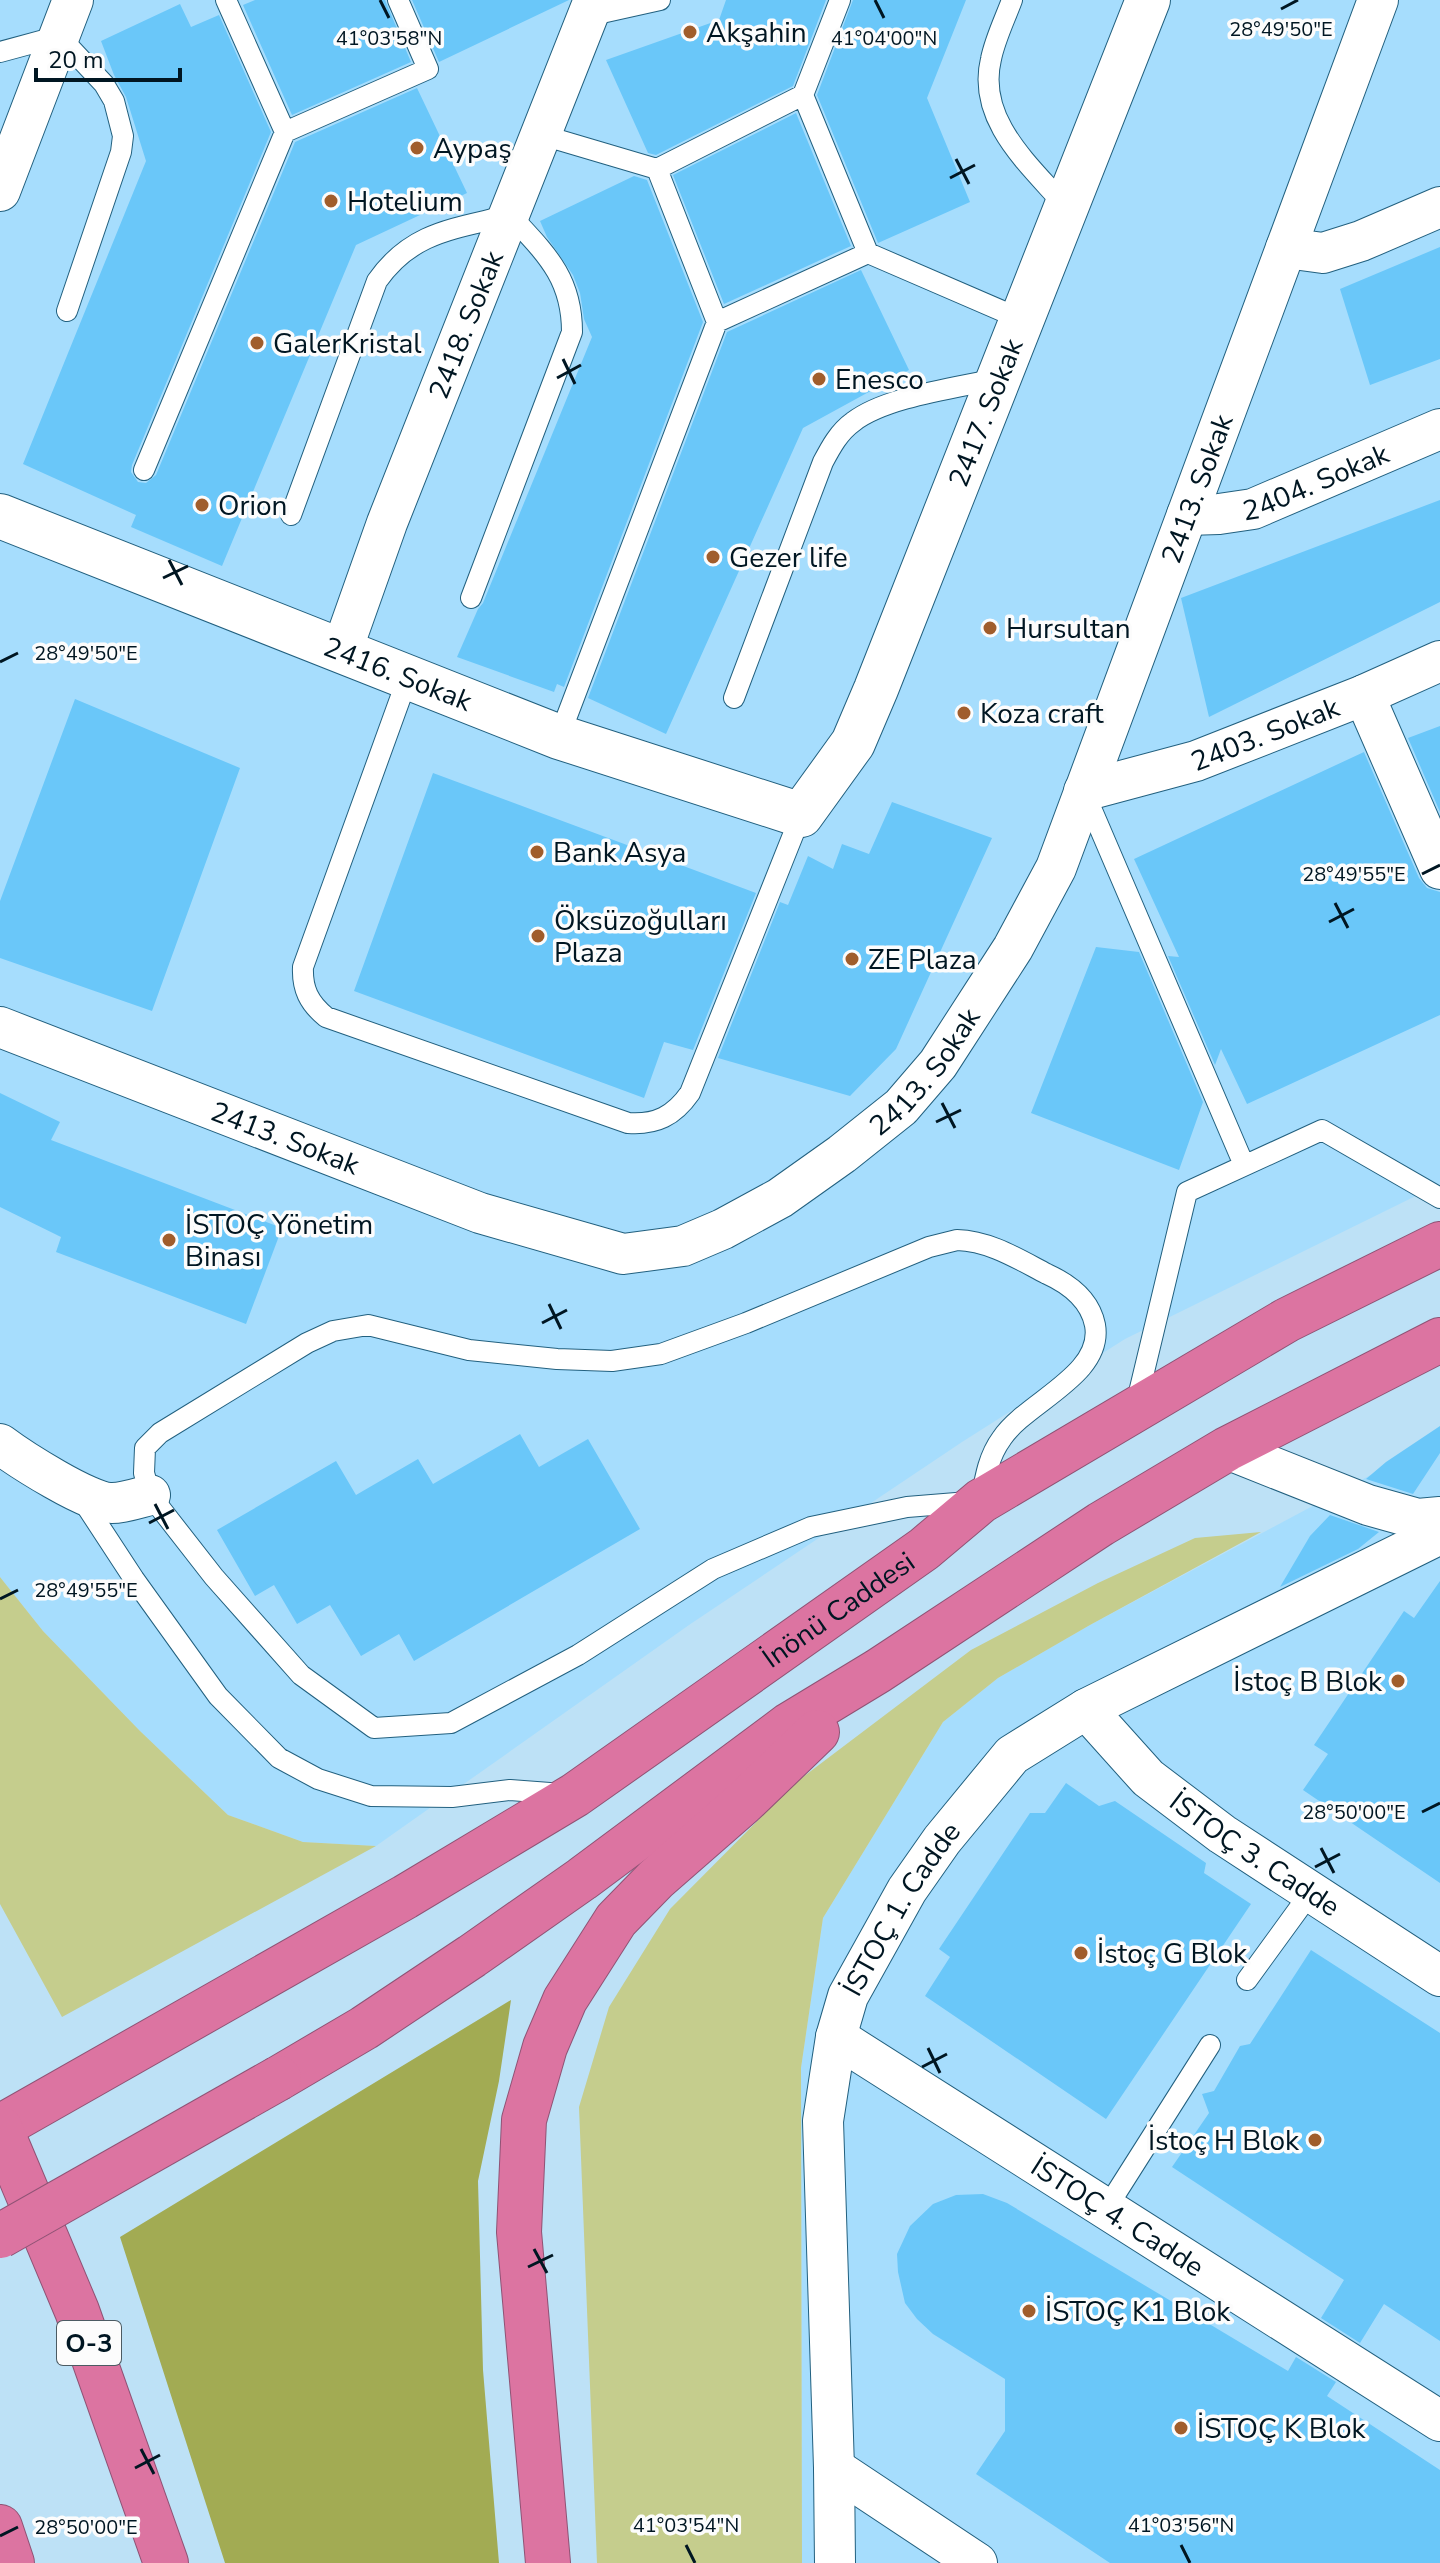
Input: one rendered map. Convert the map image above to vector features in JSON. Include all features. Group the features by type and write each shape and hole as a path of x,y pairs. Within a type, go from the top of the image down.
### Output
{"highway":[{"name":"İnönü Caddesi","path":"0,2128 405,1897 575,1795 911,1558 981,1501 1287,1320 1440,1244"},
{"path":"0,2236 364,2028 582,1879 789,1725 878,1671 1101,1524 1227,1449 1440,1340"},
{"path":"548,2563 519,2232 524,2120 545,2047 565,2000 616,1920 656,1879 743,1803 878,1671"},
{"name":"O-3","path":"0,2128 77,2311 166,2563"},
{"path":"0,2527 12,2563"}],"street":[{"name":"2417. Sokak","path":"801,815 853,743 1148,0"},
{"name":"2413. Sokak","path":"0,1027 480,1213 623,1254 683,1246 723,1229 780,1198 842,1154 910,1096 938,1064 1013,948 1056,868 1378,0"},
{"name":"2418. Sokak","path":"342,650 387,523 542,135 586,5"},
{"path":"0,191 66,18"},
{"path":"1286,248 1323,253 1361,241 1440,207"},
{"name":"2404. Sokak","path":"1187,515 1253,509 1440,429"},
{"name":"2416. Sokak","path":"0,516 559,737 801,815"},
{"name":"2403. Sokak","path":"1084,791 1196,761 1364,695 1440,661"},
{"path":"1364,695 1439,866"},
{"path":"0,1444 27,1464 109,1504 150,1495"},
{"path":"1227,1449 1368,1505 1418,1519 1440,1517"},
{"name":"İSTOÇ 1. Cadde","path":"835,2563 823,2121 836,2037 848,1996 907,1890 942,1840 1012,1755 1086,1709 1440,1534"},
{"name":"İSTOÇ 3. Cadde","path":"1086,1709 1148,1778 1222,1834 1440,1976"},
{"name":"İSTOÇ 4. Cadde","path":"836,2037 1440,2421"},
{"path":"834,2468 977,2563"}],"lane":[{"path":"226,0 285,132"},
{"path":"144,470 285,132 428,69 398,0"},
{"path":"586,5 660,0"},
{"path":"542,135 657,169 803,95 840,0"},
{"path":"1012,0 990,59 988,83 992,107 1007,140 1067,208"},
{"path":"0,52 66,18 114,101 123,136 121,152 67,311"},
{"path":"803,95 868,253 1023,320"},
{"path":"559,737 717,322 657,169"},
{"path":"291,515 377,281 388,266 419,240 510,215 553,262 562,278 572,313 572,332 471,598"},
{"path":"717,322 868,253"},
{"path":"734,698 823,462 834,441 850,424 882,406 1000,378"},
{"path":"408,677 303,967 302,983 308,997 326,1017 628,1123 646,1124 664,1119 679,1108 690,1093 801,815"},
{"path":"1084,791 1244,1165"},
{"path":"1135,1408 1187,1192 1322,1130 1440,1198"},
{"path":"957,1240 979,1241 1064,1282 1092,1309 1097,1339 1093,1353 1059,1389 1003,1435 988,1462 981,1501 907,1507 811,1527 713,1569 578,1655 451,1723 374,1728 301,1675 214,1577 150,1495 144,1473 145,1448 160,1433 307,1343 333,1331 368,1325 469,1350 557,1359 612,1361 649,1356 746,1323 929,1247 957,1240"},
{"path":"77,1490 134,1579 218,1696 279,1758 318,1779 371,1796 452,1797 510,1790 575,1795"},
{"path":"1247,1980 1311,1892"},
{"path":"1106,2209 1210,2045"}],"shaded area":[{"path":"0,0 1440,0 1440,1184 1125,1339 962,1442 689,1625 376,1846 303,1842 228,1815 140,1731 43,1631 0,1577"},
{"path":"1440,1438 1440,2563 802,2563 801,2068 823,1918 943,1722 998,1678 1090,1625"}],"green space":[{"path":"1261,1532 998,1678 943,1722 823,1918 801,2068 802,2563 597,2563 579,2107 609,2007 670,1909 795,1783 971,1650 1098,1583 1195,1538"},
{"path":"0,1577 43,1631 140,1731 228,1815 303,1842 376,1846 62,2017 0,1904"},
{"path":"511,2000 499,2081 478,2181 483,2370 499,2563 225,2563 120,2237"}],"building":[{"path":"255,0 385,0 411,62 292,115 243,5"},
{"path":"412,0 569,0 439,62"},
{"path":"726,0 826,0 793,86 656,155 648,153 606,60 719,20"},
{"path":"853,0 966,0 927,98 970,202 878,243 817,95"},
{"path":"180,4 191,27 219,15 271,132 132,465 131,472 138,482 146,483 156,475 295,142 417,88 467,193 356,245 222,566 131,527 136,515 23,464 146,161 126,97 101,41"},
{"path":"796,113 851,246 724,304 673,175"},
{"path":"634,176 647,180 703,322 564,687 557,684 554,692 457,657 483,603 592,337 573,275 540,221"},
{"path":"1440,247 1440,359 1370,385 1340,289"},
{"path":"861,270 909,370 803,428 666,734 588,698 727,332"},
{"path":"1440,500 1440,602 1209,717 1181,598"},
{"path":"75,699 240,768 152,1011 0,958 0,901"},
{"path":"1440,726 1440,812 1408,738"},
{"path":"1364,752 1419,878 1427,888 1440,892 1440,1015 1247,1104 1221,1049 1215,1065 1168,956 1179,957 1134,859"},
{"name":"Öksüzoğulları Plaza","path":"433,773 756,893 693,1050 664,1042 644,1098 354,991"},
{"name":"ZE Plaza","path":"892,802 992,838 896,1049 850,1096 718,1058 780,902 788,905 808,856 833,869 842,844 869,854"},
{"path":"1096,947 1139,952 1203,1102 1179,1170 1031,1113"},
{"name":"İSTOÇ Yönetim Binası","path":"0,1093 60,1122 51,1140 282,1228 246,1324 56,1252 61,1237 0,1207"},
{"path":"1440,1426 1440,1453 1413,1494 1366,1479 1386,1462"},
{"path":"520,1434 539,1467 588,1439 640,1529 414,1661 399,1634 361,1656 330,1605 297,1624 274,1585 255,1596 217,1530 336,1461 356,1495 418,1459 433,1484"},
{"path":"1330,1515 1379,1532 1358,1549 1280,1587 1310,1536"},
{"name":"İstoç B Blok","path":"1440,1581 1440,1883 1303,1790 1328,1754 1314,1745 1404,1611 1414,1618"},
{"name":"İstoç G Blok","path":"1066,1783 1099,1806 1115,1801 1206,1863 1204,1873 1251,1904 1106,2119 925,1996 950,1957 939,1949 1030,1813 1045,1813"},
{"name":"İstoç H Blok","path":"1311,1950 1440,2033 1440,2341 1384,2304 1360,2343 1321,2318 1344,2280 1172,2167 1209,2113 1202,2094 1214,2091 1240,2046 1250,2044"},
{"name":"İSTOÇ K Blok","path":"983,2194 1007,2203 1288,2371 1296,2357 1336,2382 1327,2396 1440,2470 1440,2563 1110,2563 976,2474 1005,2431 1005,2379 933,2334 917,2319 905,2303 897,2254 910,2226 933,2204 956,2195"}],"place":[{"name":"Akşahin","path":"690,32"},
{"name":"Aypaş","path":"417,148"},
{"name":"Hotelium","path":"331,201"},
{"name":"GalerKristal","path":"257,343"},
{"name":"Enesco","path":"819,379"},
{"name":"Orion","path":"202,505"},
{"name":"Gezer life","path":"713,557"},
{"name":"Hursultan","path":"990,628"},
{"name":"Koza craft","path":"964,713"},
{"name":"Bank Asya","path":"537,852"},
{"name":"Öksüzoğulları Plaza","path":"538,936"},
{"name":"ZE Plaza","path":"852,959"},
{"name":"İSTOÇ Yönetim Binası","path":"169,1240"},
{"name":"İstoç B Blok","path":"1398,1681"},
{"name":"İstoç G Blok","path":"1081,1953"},
{"name":"İstoç H Blok","path":"1315,2140"},
{"name":"İSTOÇ K1 Blok","path":"1029,2311"},
{"name":"İSTOÇ K Blok","path":"1181,2428"}]}
